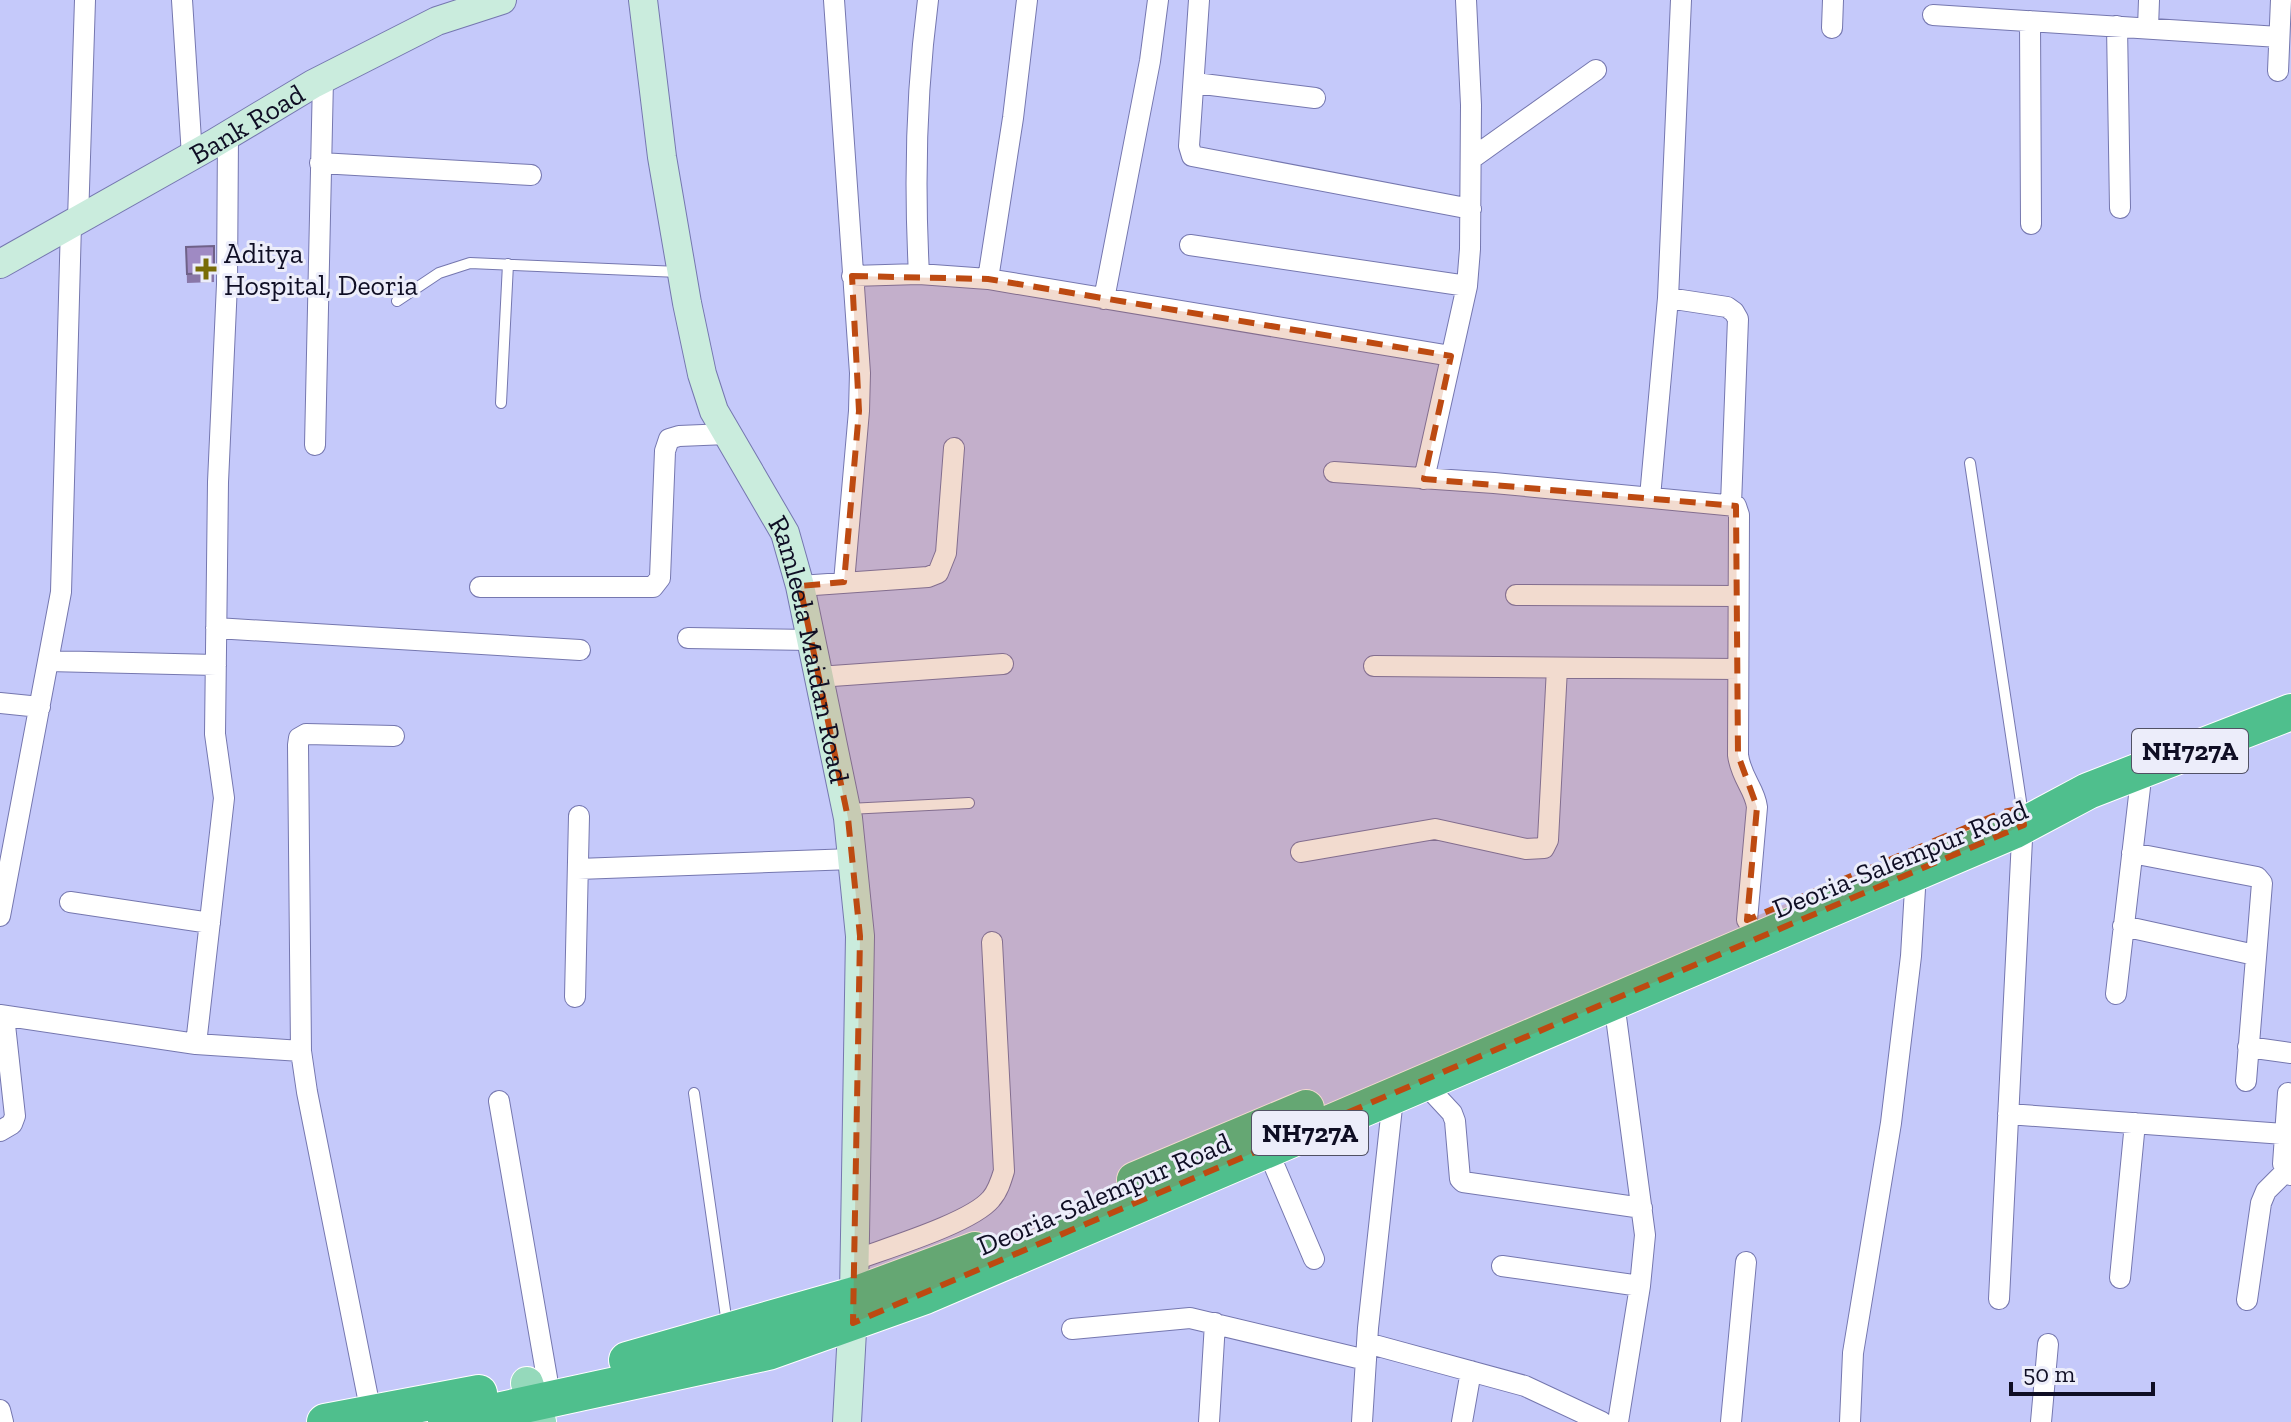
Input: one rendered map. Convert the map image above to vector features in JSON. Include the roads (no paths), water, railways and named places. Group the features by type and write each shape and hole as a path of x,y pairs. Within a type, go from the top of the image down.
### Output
{"highway":[{"name":"NH727A","path":"2142,770 2286,713"},
{"name":"Deoria-Salempur Road","path":"454,1421 525,1401 768,1352 854,1293 925,1296 1916,872 2023,816 2142,770"},
{"name":"Deoria-Salempur Road","path":"325,1422 371,1413 525,1401 623,1361 854,1293 1009,1237 1219,1144 1476,1040 1747,920 2003,812 2023,816"}],"street":[{"path":"0,916 61,592 85,0"},
{"path":"182,0 192,156"},
{"name":"Bank Road","path":"0,264 323,79 437,21 502,0"},
{"name":"Ramleela Maidan Road","path":"643,0 662,157 702,374 714,411 785,533 800,586 846,809 860,936 854,1293 847,1422"},
{"path":"834,0 860,398 844,582"},
{"path":"919,274 915,132 928,0"},
{"path":"988,279 1013,118 1027,0"},
{"path":"1104,299 1150,61 1158,0"},
{"path":"1199,0 1189,146 1192,156 1471,209"},
{"path":"1424,479 1467,286 1471,105 1466,0"},
{"path":"1650,497 1668,298 1681,0"},
{"path":"1832,28 1833,0"},
{"path":"2148,28 2149,0"},
{"path":"2278,71 2281,0"},
{"path":"1933,15 2279,37"},
{"path":"2030,21 2031,224"},
{"path":"2117,26 2120,208"},
{"path":"1471,159 1596,70"},
{"path":"315,445 323,79"},
{"path":"1195,83 1315,98"},
{"path":"196,1044 224,798 215,734 218,482 227,284 228,135"},
{"path":"320,163 531,175"},
{"path":"1190,245 1467,286"},
{"path":"852,276 919,274 988,279 1451,356"},
{"path":"1668,298 1727,307 1738,319 1731,504"},
{"path":"480,587 653,587 660,578 665,451 669,439 727,434"},
{"path":"800,586 928,577 938,573 946,553 954,448"},
{"path":"1334,472 1736,506 1739,515 1739,767 1756,797 1757,807 1747,920"},
{"path":"1516,595 1738,596"},
{"path":"216,628 580,650"},
{"path":"688,638 811,640"},
{"path":"48,661 216,665"},
{"path":"818,677 1003,664"},
{"path":"1374,666 1737,669"},
{"path":"1301,852 1435,829 1526,849 1544,848 1548,840 1557,668"},
{"path":"0,703 40,707"},
{"path":"371,1413 301,1051 299,738 306,734 394,736"},
{"path":"2116,994 2142,770"},
{"path":"575,997 579,816"},
{"path":"1999,1299 2023,816"},
{"path":"2132,853 2260,879 2263,888 2246,1081"},
{"path":"578,869 853,859"},
{"path":"1850,1422 1857,1323 1891,1123 1911,956 1916,872"},
{"path":"70,902 210,923"},
{"path":"2123,926 2255,955"},
{"path":"854,1293 989,1202 1000,1185 1004,1171 992,942"},
{"path":"1614,1002 1642,1208 1645,1254 1618,1422"},
{"path":"0,1131 12,1124 15,1116 2,1016 196,1044 301,1051"},
{"path":"2248,1047 2291,1053"},
{"path":"1362,1422 1366,1352 1409,1091 1452,1113 1460,1179 1463,1182 1642,1208"},
{"path":"2247,1300 2261,1203 2266,1191 2288,1173 2283,1164 2288,1093"},
{"path":"499,1101 525,1401"},
{"path":"2008,1114 2284,1134"},
{"path":"2120,1278 2135,1123"},
{"path":"1268,1151 1314,1259"},
{"path":"1731,1422 1746,1262"},
{"path":"1502,1266 1640,1286"},
{"path":"1072,1329 1190,1318 1471,1371 1525,1386 1602,1422"},
{"path":"1209,1422 1215,1323"},
{"path":"2041,1422 2048,1344"},
{"path":"1462,1422 1471,1371"},
{"path":"0,1410 3,1422"}],"lane":[{"path":"397,301 452,267 470,263 681,272"},
{"path":"501,403 508,264"},
{"path":"1970,463 2023,816"},
{"path":"846,809 969,803"},
{"path":"694,1093 728,1331"}],"place":[{"name":"Aditya Hospital, Deoria","path":"206,269"}]}
